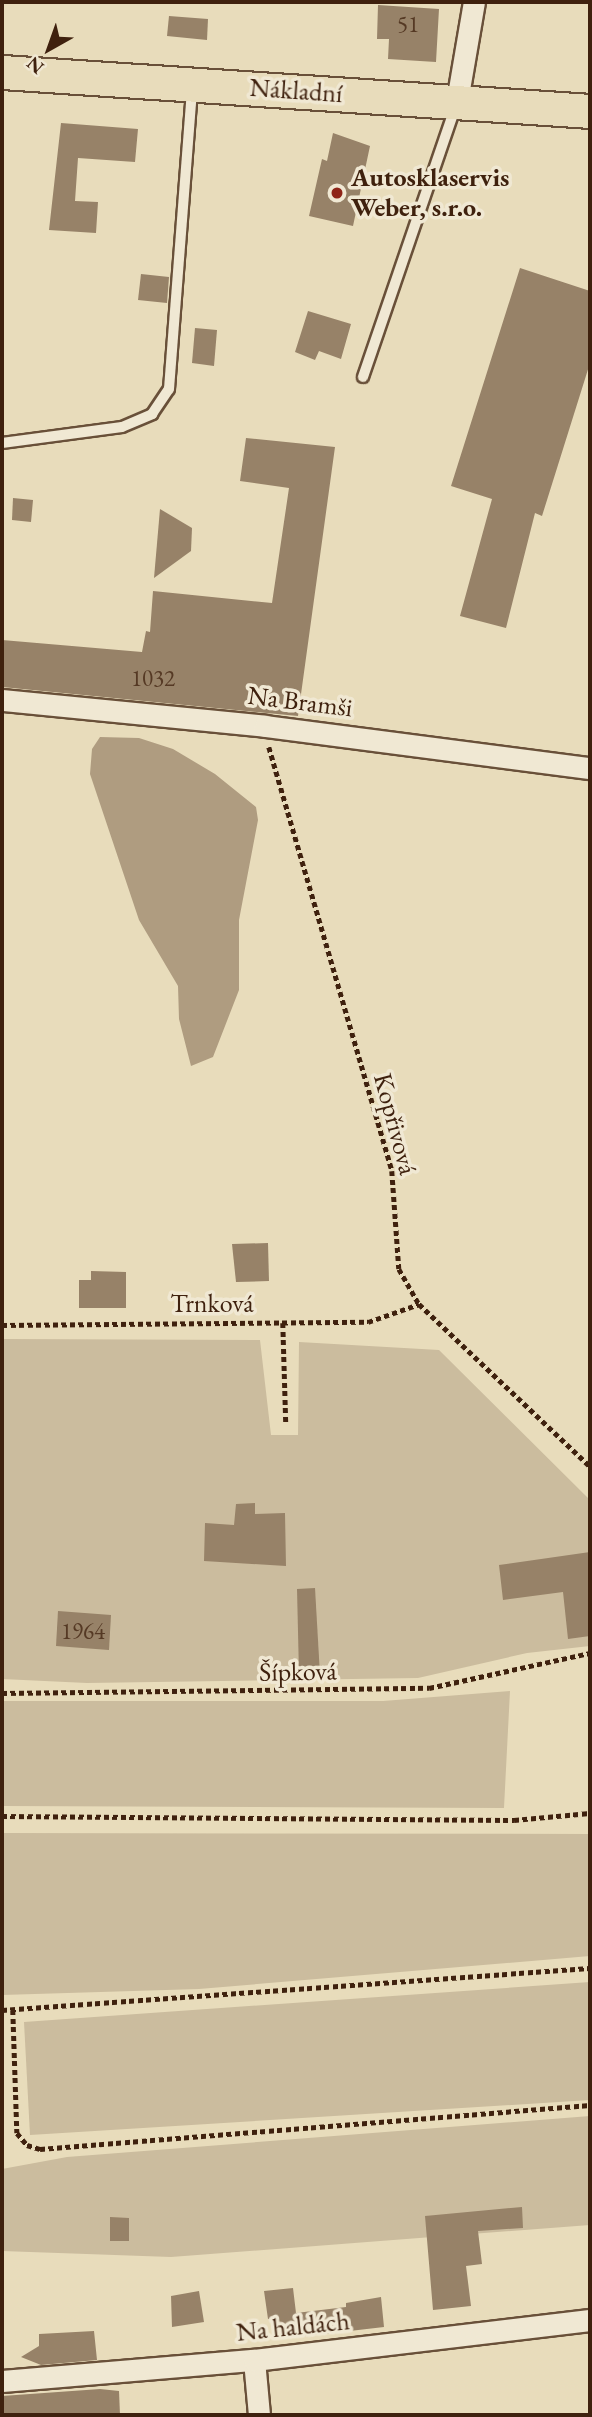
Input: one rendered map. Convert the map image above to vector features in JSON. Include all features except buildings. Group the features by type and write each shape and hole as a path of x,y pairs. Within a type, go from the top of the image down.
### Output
{"main road":[{"name":"Nákladní","path":"2,72 590,111"}],"street":[{"path":"457,102 474,2"},
{"name":"Na Bramši","path":"2,701 265,726 590,768"},
{"name":"Na haldách","path":"2,2381 254,2360 590,2320"},
{"path":"254,2360 259,2415"}],"lane":[{"path":"2,443 122,427 152,414 169,389 192,84"},
{"path":"363,377 457,102"}],"path":[{"name":"Kopřivová","path":"265,726 273,770 392,1171 399,1269 419,1304 590,1466"},
{"name":"Trnková","path":"2,1325 368,1322 419,1304"},
{"path":"283,1323 286,1422"},
{"name":"Šípková","path":"2,1693 429,1688 590,1653"},
{"path":"2,1816 514,1820 590,1814"},
{"path":"2,2010 590,1968"},
{"path":"13,2010 18,2133 27,2145 40,2149 590,2105"}],"shaded area":[{"path":"100,737 139,738 173,749 215,774 256,807 258,820 239,920 239,990 213,1057 191,1066 179,1019 178,986 139,920 90,774 92,749"},
{"path":"2,1339 260,1340 271,1435 298,1435 299,1342 439,1350 590,1500 590,1646 527,1653 418,1678 87,1683 2,1679"},
{"path":"510,1691 504,1808 2,1806 2,1701 383,1701"},
{"path":"2,1833 590,1834 590,1956 199,1989 2,1995"},
{"path":"590,1982 590,2100 30,2135 24,2022"},
{"path":"590,2116 590,2225 171,2257 2,2251 2,2169 67,2157"}],"place":[{"name":"Autosklaservis Weber, s.r.o.","path":"337,193"}]}
